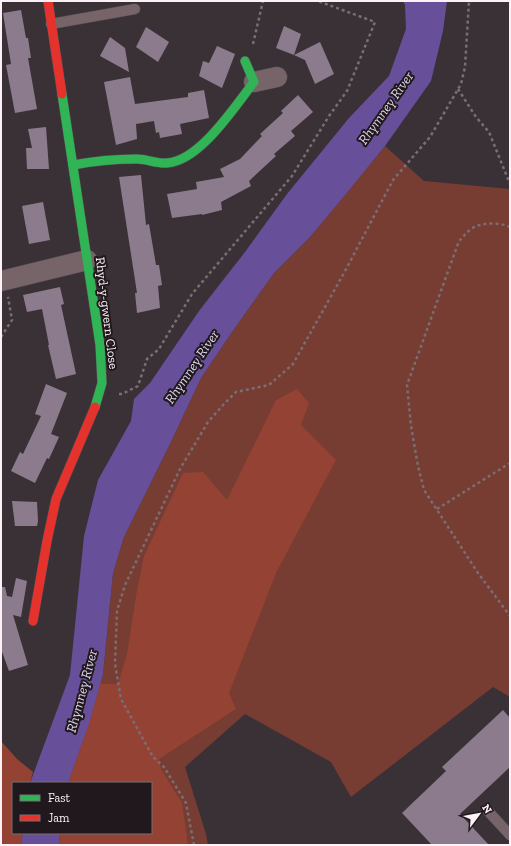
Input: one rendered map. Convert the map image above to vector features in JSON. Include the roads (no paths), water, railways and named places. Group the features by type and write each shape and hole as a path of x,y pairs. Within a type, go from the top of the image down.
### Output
{"street":[{"name":"Rhyd-y-gwern Close","path":"33,621 47,540 56,499 92,415 102,383 100,345 48,1"},
{"path":"245,60 254,82"},
{"path":"73,165 100,160 138,159 167,163 184,158 208,140 254,82 277,77"},
{"path":"3,280 87,260"}],"lane":[{"path":"51,24 135,9"},
{"path":"486,810 510,835"}],"water":[{"name":"Rhymney River","path":"403,1 447,1 443,31 431,81 385,146 350,189 310,237 274,273 201,378 124,537 113,573 103,674 89,724 68,782 30,782 70,675 84,536 98,480 131,421 134,399 150,383 199,311 245,252 287,194 349,118 389,76 406,29 405,5"},
{"path":"23,834 60,834 59,845 21,845"}]}
